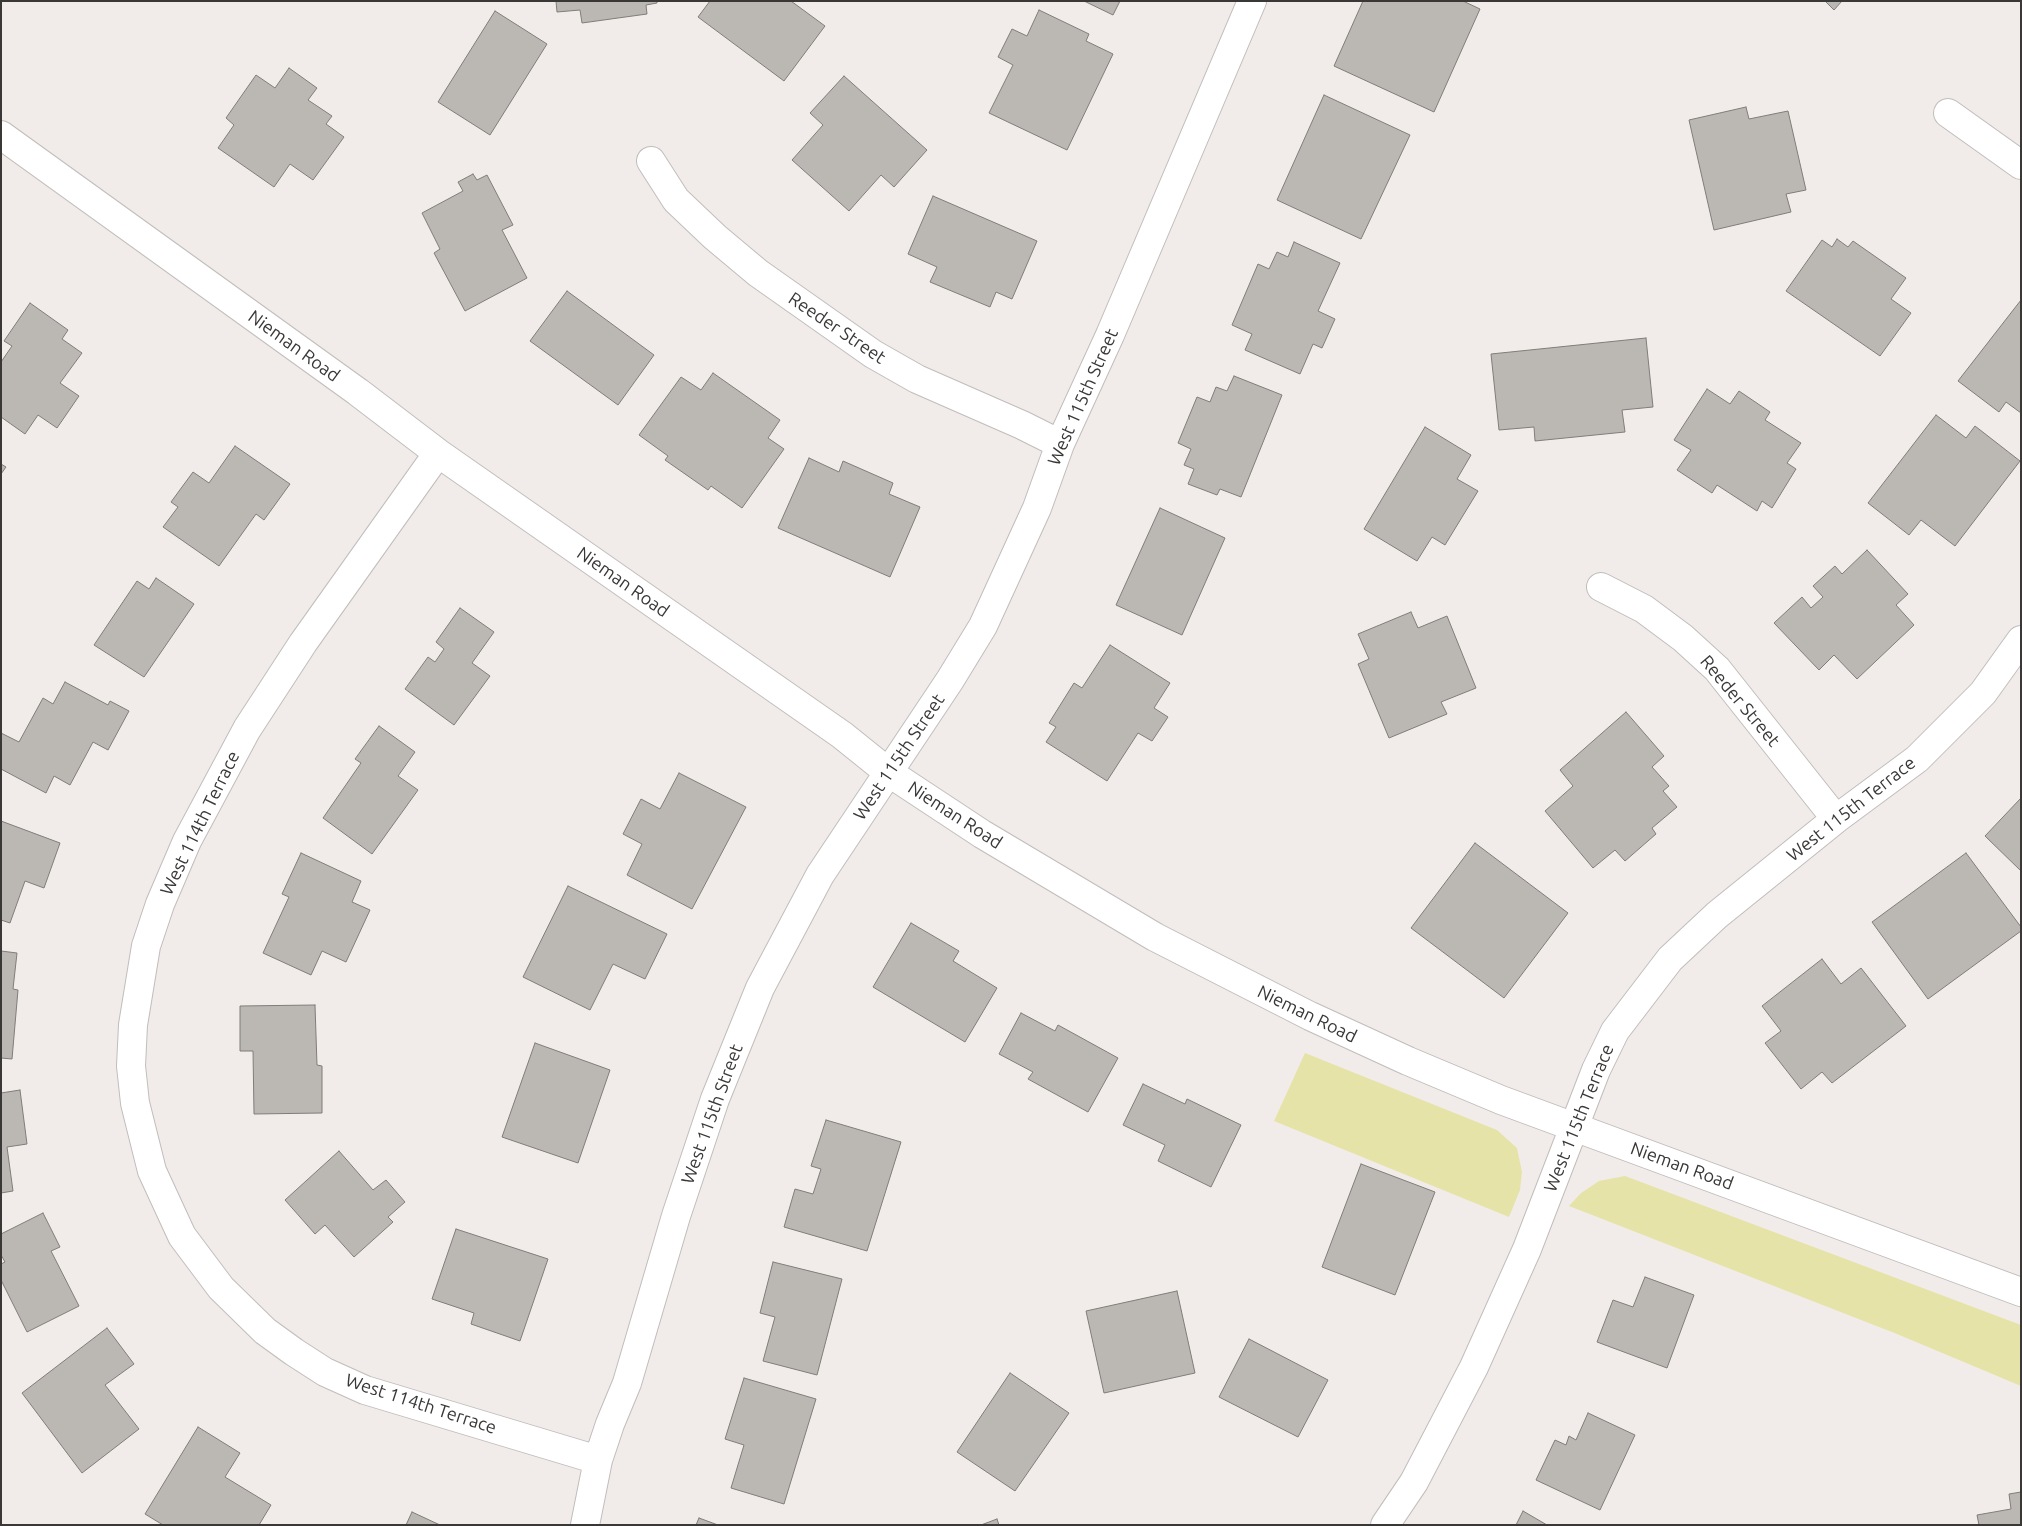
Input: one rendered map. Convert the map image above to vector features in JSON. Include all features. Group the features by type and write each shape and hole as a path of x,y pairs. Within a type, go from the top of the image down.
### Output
{"street":[{"name":"West 115th Street","path":"585,1525 598,1460 627,1383 676,1216 715,1099 760,988 820,875 950,680 983,626 1037,508 1060,444 1110,335 1252,1"},
{"path":"1948,113 2021,165"},
{"name":"Nieman Road","path":"5,146 358,392 438,453 834,730 888,772 982,834 1155,937 1310,1016 1408,1061 1501,1100 2021,1292"},
{"name":"Reeder Street","path":"651,161 676,200 715,237 758,273 873,354 917,379 1022,424 1060,444"},
{"name":"West 114th Terrace","path":"438,453 246,729 187,841 160,904 146,946 133,1025 131,1066 135,1103 152,1171 182,1236 220,1288 264,1330 325,1372 365,1390 598,1460"},
{"name":"Reeder Street","path":"1601,587 1644,609 1683,638 1717,669 1836,819"},
{"name":"West 115th Terrace","path":"1385,1525 1414,1482 1474,1366 1528,1249 1596,1070 1615,1031 1670,959 1716,915 1836,819 1917,759 1983,693 2021,640"}],"shaded area":[{"path":"1305,1053 1497,1130 1517,1148 1522,1172 1520,1190 1509,1217 1274,1121"},
{"path":"1625,1176 2021,1325 2021,1386 1897,1334 1569,1206 1581,1193 1599,1181"}],"building":[{"path":"556,1 657,1 657,3 646,5 647,14 582,23 580,10 557,12"},
{"path":"710,1 791,1 825,26 784,81 698,17"},
{"path":"1084,1 1120,1 1113,15"},
{"path":"1363,1 1463,1 1480,9 1434,112 1334,66"},
{"path":"1825,1 1842,1 1834,10"},
{"path":"1039,10 1089,34 1086,41 1113,54 1067,150 989,113 1013,65 998,57 1012,29 1027,36"},
{"path":"495,11 547,44 490,135 438,102"},
{"path":"289,68 317,88 308,100 332,116 326,124 344,137 313,180 290,164 274,187 218,148 234,125 226,118 256,75 275,88"},
{"path":"844,76 927,150 894,187 881,175 849,211 792,160 823,125 810,113"},
{"path":"1324,95 1410,135 1361,239 1277,200"},
{"path":"1746,107 1749,119 1788,111 1806,190 1786,194 1791,212 1714,230 1689,120"},
{"path":"473,174 477,180 487,175 513,225 502,230 527,278 465,311 434,253 440,249 422,213 463,191 458,182"},
{"path":"933,196 1037,241 1012,299 996,292 990,307 930,282 937,267 908,254"},
{"path":"1837,239 1848,247 1853,241 1906,278 1891,299 1911,313 1880,356 1786,291 1822,240 1832,247"},
{"path":"1294,242 1340,263 1318,311 1335,319 1322,348 1313,344 1300,374 1245,350 1252,334 1232,325 1258,264 1269,269 1277,252 1288,257"},
{"path":"567,291 654,355 618,405 530,341"},
{"path":"2021,300 2021,413 2006,402 1999,412 1958,381"},
{"path":"30,303 68,330 62,339 82,353 60,383 79,396 57,428 38,415 25,434 1,417 1,362 12,346 4,341"},
{"path":"1646,338 1653,407 1622,410 1625,432 1535,441 1534,427 1499,430 1491,354"},
{"path":"713,373 780,420 768,438 784,449 742,508 711,486 708,490 665,460 668,456 639,435 681,377 701,390"},
{"path":"1234,376 1282,395 1241,497 1220,489 1217,495 1188,484 1194,469 1184,465 1191,449 1178,443 1197,397 1210,402 1216,387 1227,391"},
{"path":"1707,389 1730,404 1739,391 1770,412 1765,420 1801,443 1787,463 1796,469 1772,508 1762,501 1757,511 1717,485 1712,493 1677,470 1691,450 1674,440"},
{"path":"1936,415 1966,438 1975,426 2020,461 1955,546 1921,520 1909,535 1868,503"},
{"path":"1425,427 1471,455 1457,479 1478,491 1445,545 1432,537 1417,561 1364,529"},
{"path":"235,446 290,484 264,520 256,514 219,566 163,527 178,507 171,502 193,472 209,483"},
{"path":"809,458 839,472 843,461 893,483 889,494 920,507 890,577 778,528"},
{"path":"1,464 6,467 1,474"},
{"path":"1160,508 1225,538 1182,635 1116,605"},
{"path":"1867,550 1908,594 1896,605 1914,625 1857,679 1834,655 1819,670 1774,623 1802,597 1811,608 1823,597 1813,586 1835,566 1842,574"},
{"path":"156,578 194,604 144,677 94,645 137,581 149,589"},
{"path":"460,608 494,632 472,663 490,676 454,725 405,689 428,657 435,662 444,649 436,642"},
{"path":"1411,612 1418,628 1447,616 1476,688 1441,702 1447,714 1389,738 1358,664 1369,659 1358,634"},
{"path":"1110,645 1170,683 1154,708 1168,717 1152,741 1138,733 1107,781 1046,742 1056,727 1049,723 1074,683 1082,688"},
{"path":"65,682 108,705 110,701 129,711 108,750 93,742 70,785 54,776 46,793 1,769 1,733 19,742 43,698 53,704"},
{"path":"1626,712 1664,756 1652,767 1669,786 1663,791 1677,807 1652,828 1656,834 1625,861 1615,850 1593,868 1545,811 1573,786 1560,770"},
{"path":"379,726 415,752 398,776 418,790 372,854 323,818 361,763 355,759"},
{"path":"679,773 746,807 692,909 627,875 642,844 623,834 641,799 660,809"},
{"path":"2021,798 2021,871 1985,836"},
{"path":"1,821 60,843 44,888 25,881 10,923 1,920"},
{"path":"1475,843 1568,913 1504,998 1411,928"},
{"path":"301,853 361,881 352,902 370,910 346,962 322,951 311,975 263,953 289,897 282,894"},
{"path":"1966,853 2021,927 2021,931 1928,999 1872,922"},
{"path":"568,886 667,934 645,979 613,964 590,1010 523,977"},
{"path":"911,923 959,951 953,961 997,988 965,1042 873,987"},
{"path":"1,951 17,953 13,989 18,990 12,1059 1,1058"},
{"path":"1822,959 1841,984 1861,968 1906,1026 1832,1083 1822,1072 1801,1089 1765,1043 1781,1031 1762,1006"},
{"path":"315,1005 317,1065 322,1066 322,1113 254,1114 253,1051 240,1051 240,1006"},
{"path":"1021,1013 1055,1031 1058,1025 1118,1058 1088,1112 1028,1079 1033,1072 999,1054"},
{"path":"535,1043 610,1070 578,1163 502,1137"},
{"path":"1143,1084 1185,1104 1187,1099 1241,1125 1211,1187 1158,1161 1165,1145 1123,1125"},
{"path":"20,1090 27,1144 7,1147 13,1191 1,1193 1,1093"},
{"path":"826,1120 901,1142 867,1251 784,1227 795,1189 813,1194 821,1169 811,1166"},
{"path":"339,1151 373,1190 386,1180 405,1202 388,1217 393,1222 354,1257 325,1225 315,1234 285,1200"},
{"path":"1361,1164 1435,1192 1395,1295 1322,1267"},
{"path":"43,1213 60,1247 51,1251 79,1306 27,1332 1,1280 1,1264 5,1262 1,1255 1,1234"},
{"path":"456,1229 548,1259 520,1341 471,1324 474,1313 432,1299"},
{"path":"773,1262 842,1279 817,1375 763,1361 775,1317 760,1313"},
{"path":"1645,1277 1694,1295 1667,1368 1597,1342 1613,1300 1633,1307"},
{"path":"1177,1291 1195,1373 1104,1393 1086,1311"},
{"path":"107,1328 134,1364 105,1385 139,1429 82,1473 22,1393"},
{"path":"1249,1339 1328,1380 1298,1437 1219,1397"},
{"path":"1010,1373 1069,1413 1015,1491 957,1452"},
{"path":"744,1378 816,1399 784,1504 731,1488 744,1445 725,1439"},
{"path":"1588,1413 1635,1435 1600,1510 1536,1480 1555,1440 1566,1445 1569,1436 1576,1440"},
{"path":"198,1427 240,1453 225,1477 271,1505 259,1525 163,1525 145,1514"},
{"path":"2021,1492 2021,1525 1979,1525 1977,1515 2011,1509 2009,1494"},
{"path":"1523,1511 1547,1525 1516,1525"},
{"path":"412,1512 440,1525 406,1525"},
{"path":"699,1518 718,1525 696,1525"},
{"path":"997,1519 999,1525 981,1525"}]}
